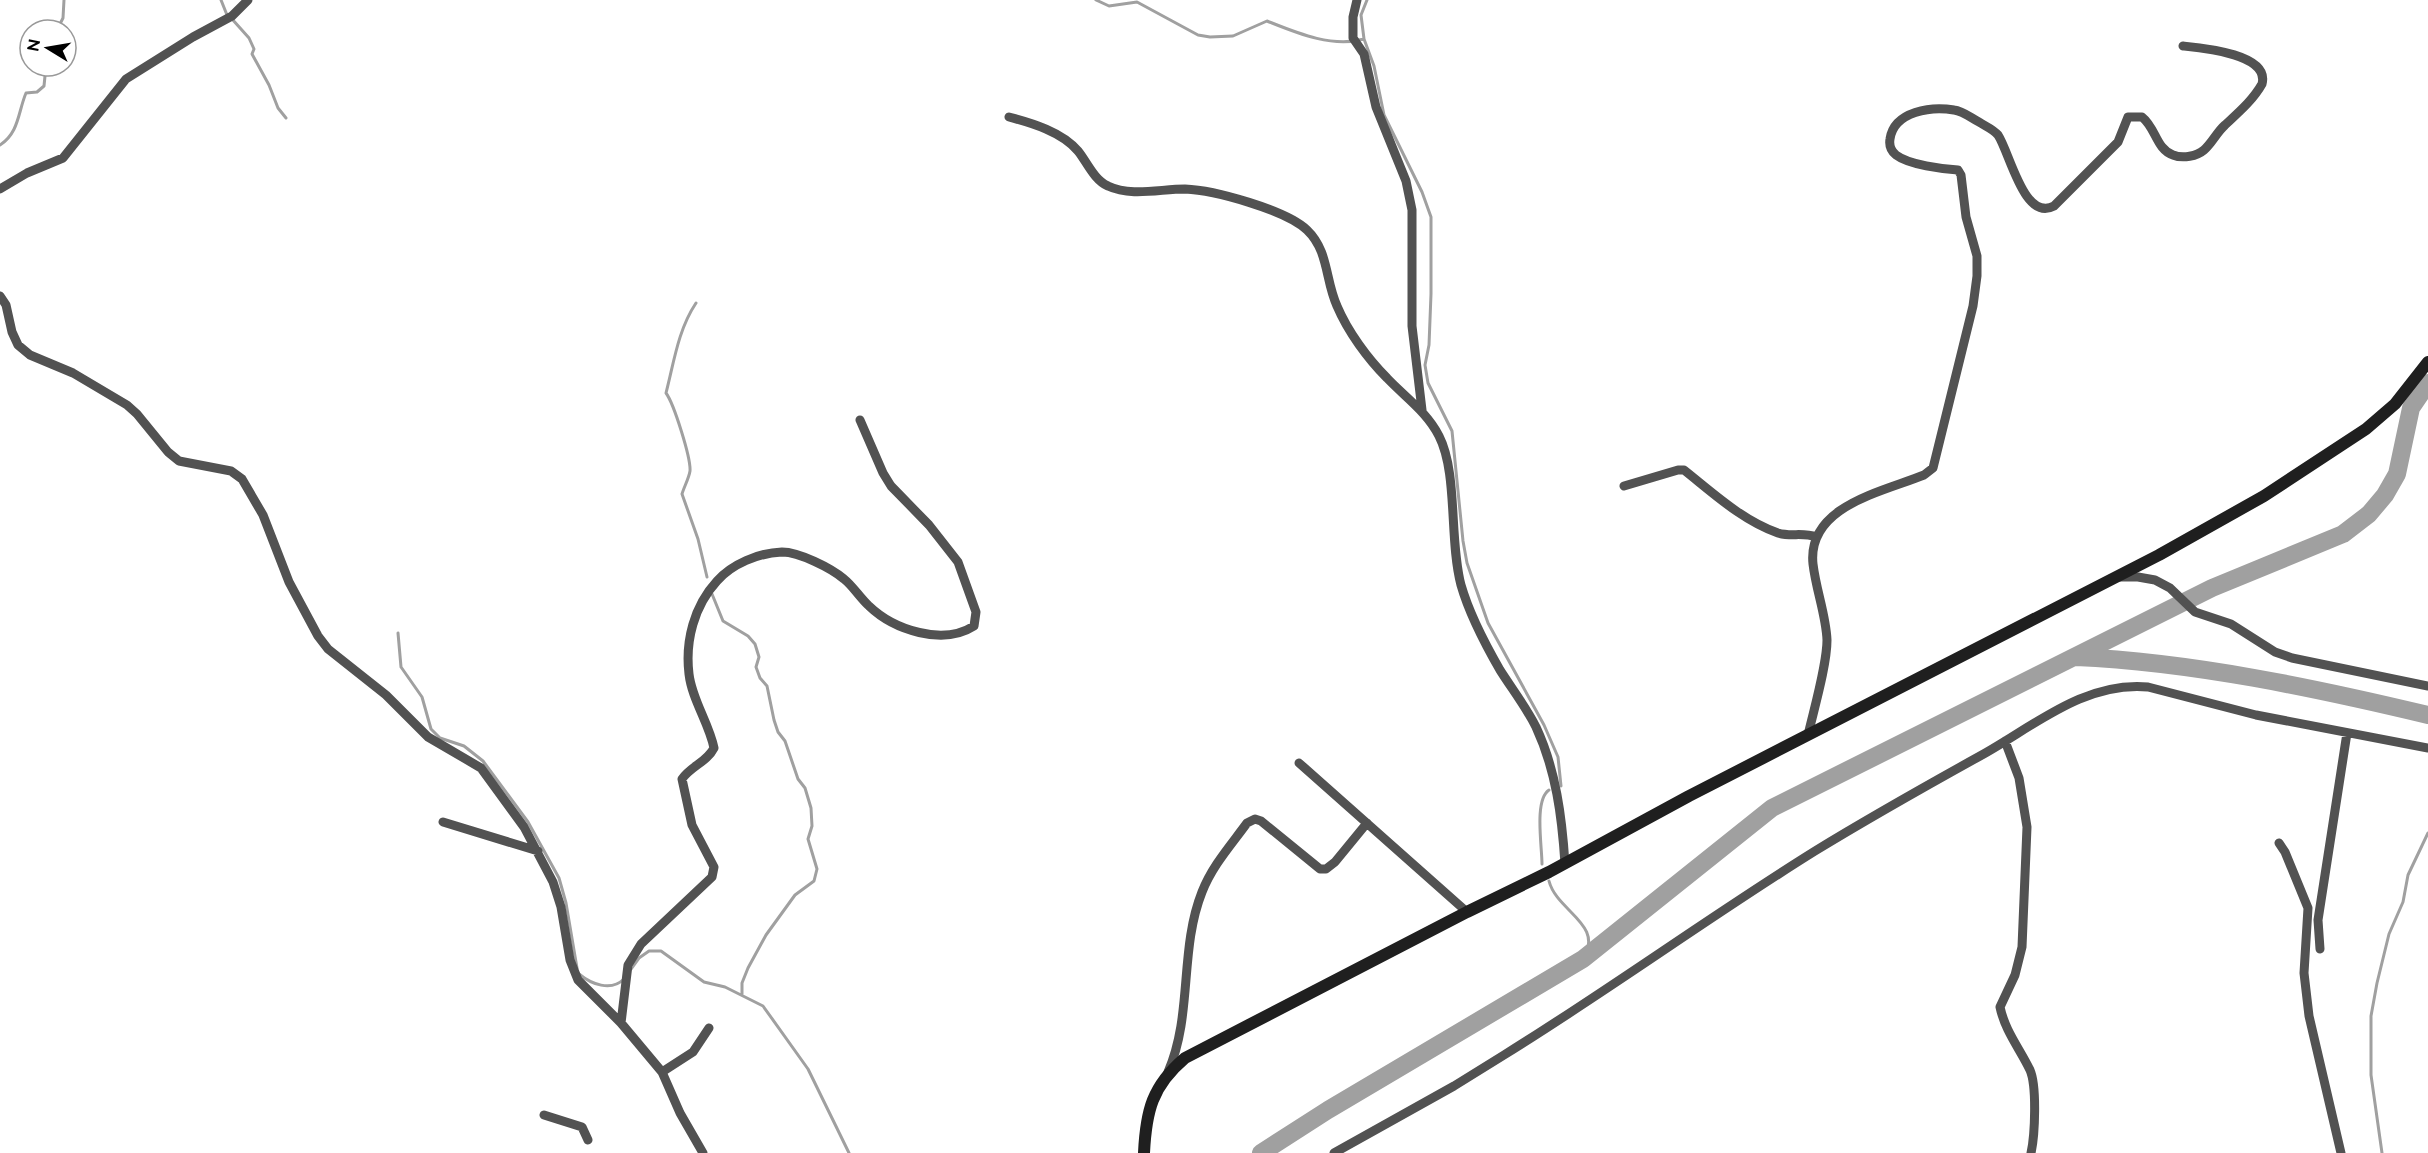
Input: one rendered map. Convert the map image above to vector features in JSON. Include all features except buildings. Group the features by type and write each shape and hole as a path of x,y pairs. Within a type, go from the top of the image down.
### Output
{"main road":[{"path":"1144,1153 1149,1109 1156,1089 1168,1072 1185,1058 1467,912 1565,864 1689,796 2115,577 2264,495 2366,429 2395,404 2428,362"}],"street":[{"path":"0,189 27,173 63,158 126,79 193,37 232,16 248,0"},
{"path":"1358,0 1353,17 1353,38 1364,54 1376,107 1406,182 1412,210 1412,326 1422,410"},
{"path":"1808,735 1827,647 1826,630 1813,563 1816,537 1839,509 1924,475 1933,468 1973,306 1978,265 1966,217 1961,175 1958,170 1951,171 1924,165 1894,153 1890,147 1890,138 1898,120 1926,111 1955,110 1992,130 1997,135 2027,197 2037,207 2049,209 2118,142 2128,117 2142,117 2149,122 2162,148 2174,156 2193,156 2204,150 2262,84 2264,77 2262,71 2254,63 2218,51 2183,46"},
{"path":"1009,117 1027,122 1064,139 1076,149 1105,186 1135,191 1186,189 1200,191 1280,212 1307,230 1318,243 1324,256 1337,306 1364,350 1386,377 1422,410 1440,437 1448,465 1456,562 1462,588 1499,668 1529,716 1545,748 1561,817 1565,864"},
{"path":"0,296 6,305 12,332 18,345 30,355 74,373 127,405 168,452 179,461 231,471 242,479 262,514 279,561 294,592 328,650 386,695 428,737 481,768 524,827 538,851 561,907 570,960 578,980 621,1023 662,1072 680,1113 703,1153"},
{"path":"621,1023 628,965 641,944 712,877 714,867 692,825 682,779 687,772 710,755 714,748 689,675 690,636 695,614 706,593 724,573 752,558 783,552 810,560 844,579 869,607 892,623 914,631 942,634 963,633 974,627 976,612 958,562 929,525 891,486 860,420"},
{"path":"1624,486 1684,470 1740,513 1761,525 1784,534 1808,534 1816,537"},
{"path":"2115,577 2155,580 2170,588 2195,612 2231,624 2276,652 2292,658 2428,686"},
{"path":"1334,1153 1454,1086 1550,1026 1598,992 1814,852 2053,711 2079,698 2133,686 2148,687 2256,715 2428,748"},
{"path":"2320,949 2318,920 2347,733"},
{"path":"2005,741 2019,778 2026,827 2022,947 2014,975 2000,1007 2009,1032 2034,1083 2031,1153"},
{"path":"1299,763 1467,912"},
{"path":"1168,1072 1177,1051 1185,1006 1190,940 1202,892 1214,868 1247,823 1255,819 1261,822 1320,869 1326,869 1335,862 1367,823"},
{"path":"443,822 538,851"},
{"path":"2279,843 2308,908 2304,973 2309,1016 2341,1153"},
{"path":"662,1072 693,1052 708,1028"},
{"path":"544,1115 582,1127 588,1140"}],"waterway":[{"path":"63,18 64,0"},
{"path":"221,0 227,15"},
{"path":"1096,0 1109,6 1137,2 1198,35 1210,37 1233,36 1267,21 1315,38 1340,42 1364,39"},
{"path":"1367,0 1361,15 1364,39 1374,66 1384,115 1422,192 1431,217 1429,345 1425,365 1428,383 1452,431 1467,563 1488,623 1544,725 1558,757 1561,786"},
{"path":"232,19 249,38 254,49 252,54 269,85 278,108 286,118"},
{"path":"0,145 11,134 26,93 37,92 44,86 45,78"},
{"path":"696,303 681,335 666,393 688,455 690,471 682,494 698,539 707,577"},
{"path":"1261,1153 1328,1110 1583,959 1772,808 2212,588 2343,534 2369,514 2385,495 2397,474 2411,408 2428,383"},
{"path":"712,594 723,621 748,636 755,644 759,657 756,667 760,678 767,686 778,732 785,741 811,808 812,826 808,839 817,869 814,881 795,895 766,935 748,968 742,983 742,995"},
{"path":"398,633 401,667 422,697 431,729 440,738 464,746 483,761 528,822 559,878 566,903 577,968"},
{"path":"2076,657 2209,670 2342,695 2428,715"},
{"path":"1542,864 1540,813 1544,795 1549,790"},
{"path":"2382,1153 2371,1075 2371,1016 2389,934 2403,902 2408,875 2428,833"},
{"path":"1549,881 1554,892 1584,927 1588,936 1588,947 1583,959"},
{"path":"631,969 639,958 649,951 661,951 704,982 725,987 763,1006 808,1069 849,1153"},
{"path":"579,974 589,981 607,986 624,979"}]}
